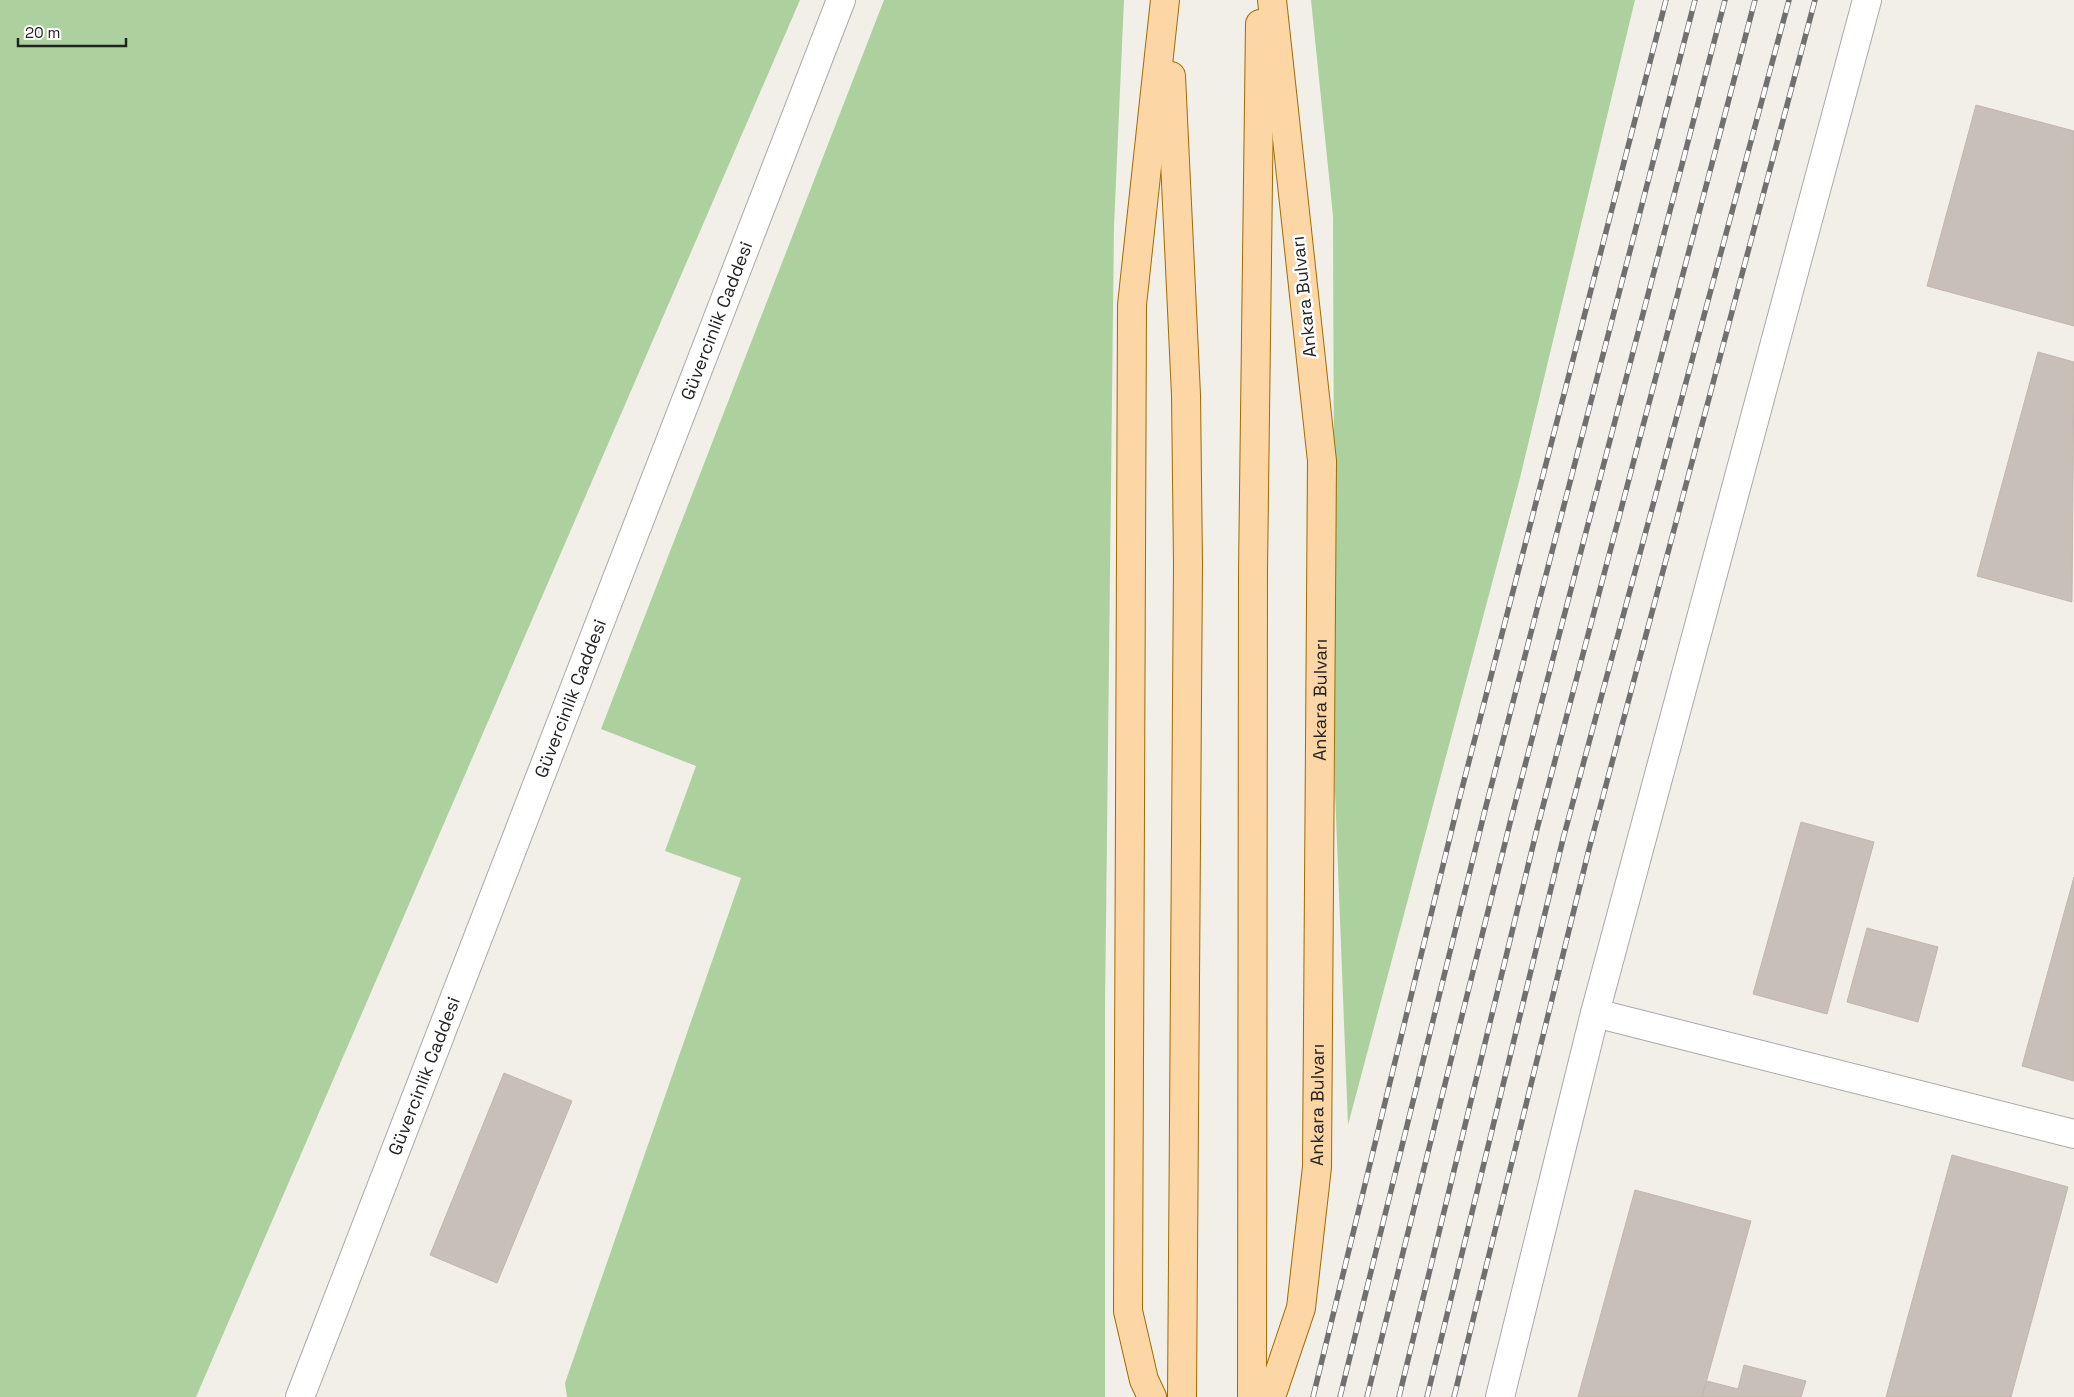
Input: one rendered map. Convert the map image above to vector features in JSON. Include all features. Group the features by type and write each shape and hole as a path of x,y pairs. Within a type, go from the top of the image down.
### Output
{"main road":[{"path":"1167,0 1174,189 1186,394 1188,564 1182,1397"},
{"path":"1152,1397 1144,1380 1128,1311 1132,305 1167,0"},
{"path":"1252,1397 1253,572 1260,0"},
{"name":"Ankara Bulvarı","path":"1268,1397 1272,1394 1301,1308 1317,1167 1322,461 1272,0"}],"street":[{"name":"Güvercinlik Caddesi","path":"300,1397 841,0"},
{"path":"1500,1397 1595,1013 1867,0"},
{"path":"1595,1013 2074,1134"}],"green space":[{"path":"0,0 800,0 196,1397 0,1397"},
{"path":"884,0 1124,0 1114,226 1105,1009 1105,1397 567,1397 565,1383 741,878 665,851 696,766 601,729"},
{"path":"1311,0 1635,0 1520,478 1348,1125 1335,792 1333,216"}],"building":[{"path":"1976,105 2074,131 2074,326 1927,286"},
{"path":"2038,352 2074,362 2072,602 1977,576"},
{"path":"1801,822 1874,842 1827,1014 1753,994"},
{"path":"2074,877 2074,1081 2022,1066"},
{"path":"1867,928 1938,947 1918,1022 1847,1002"},
{"path":"504,1073 572,1101 497,1283 430,1255"},
{"path":"1952,1155 2068,1187 2011,1397 1886,1397"},
{"path":"1635,1190 1751,1221 1702,1397 1578,1397"},
{"path":"1744,1365 1806,1381 1801,1397 1702,1397 1707,1381 1738,1389"}],"railway":[{"path":"1313,1397 1459,800 1666,0"},
{"path":"1340,1397 1485,810 1695,0"},
{"path":"1367,1397 1511,819 1725,0"},
{"path":"1399,1397 1537,829 1755,0"},
{"path":"1427,1397 1563,839 1789,0"},
{"path":"1454,1397 1589,849 1815,0"}]}
